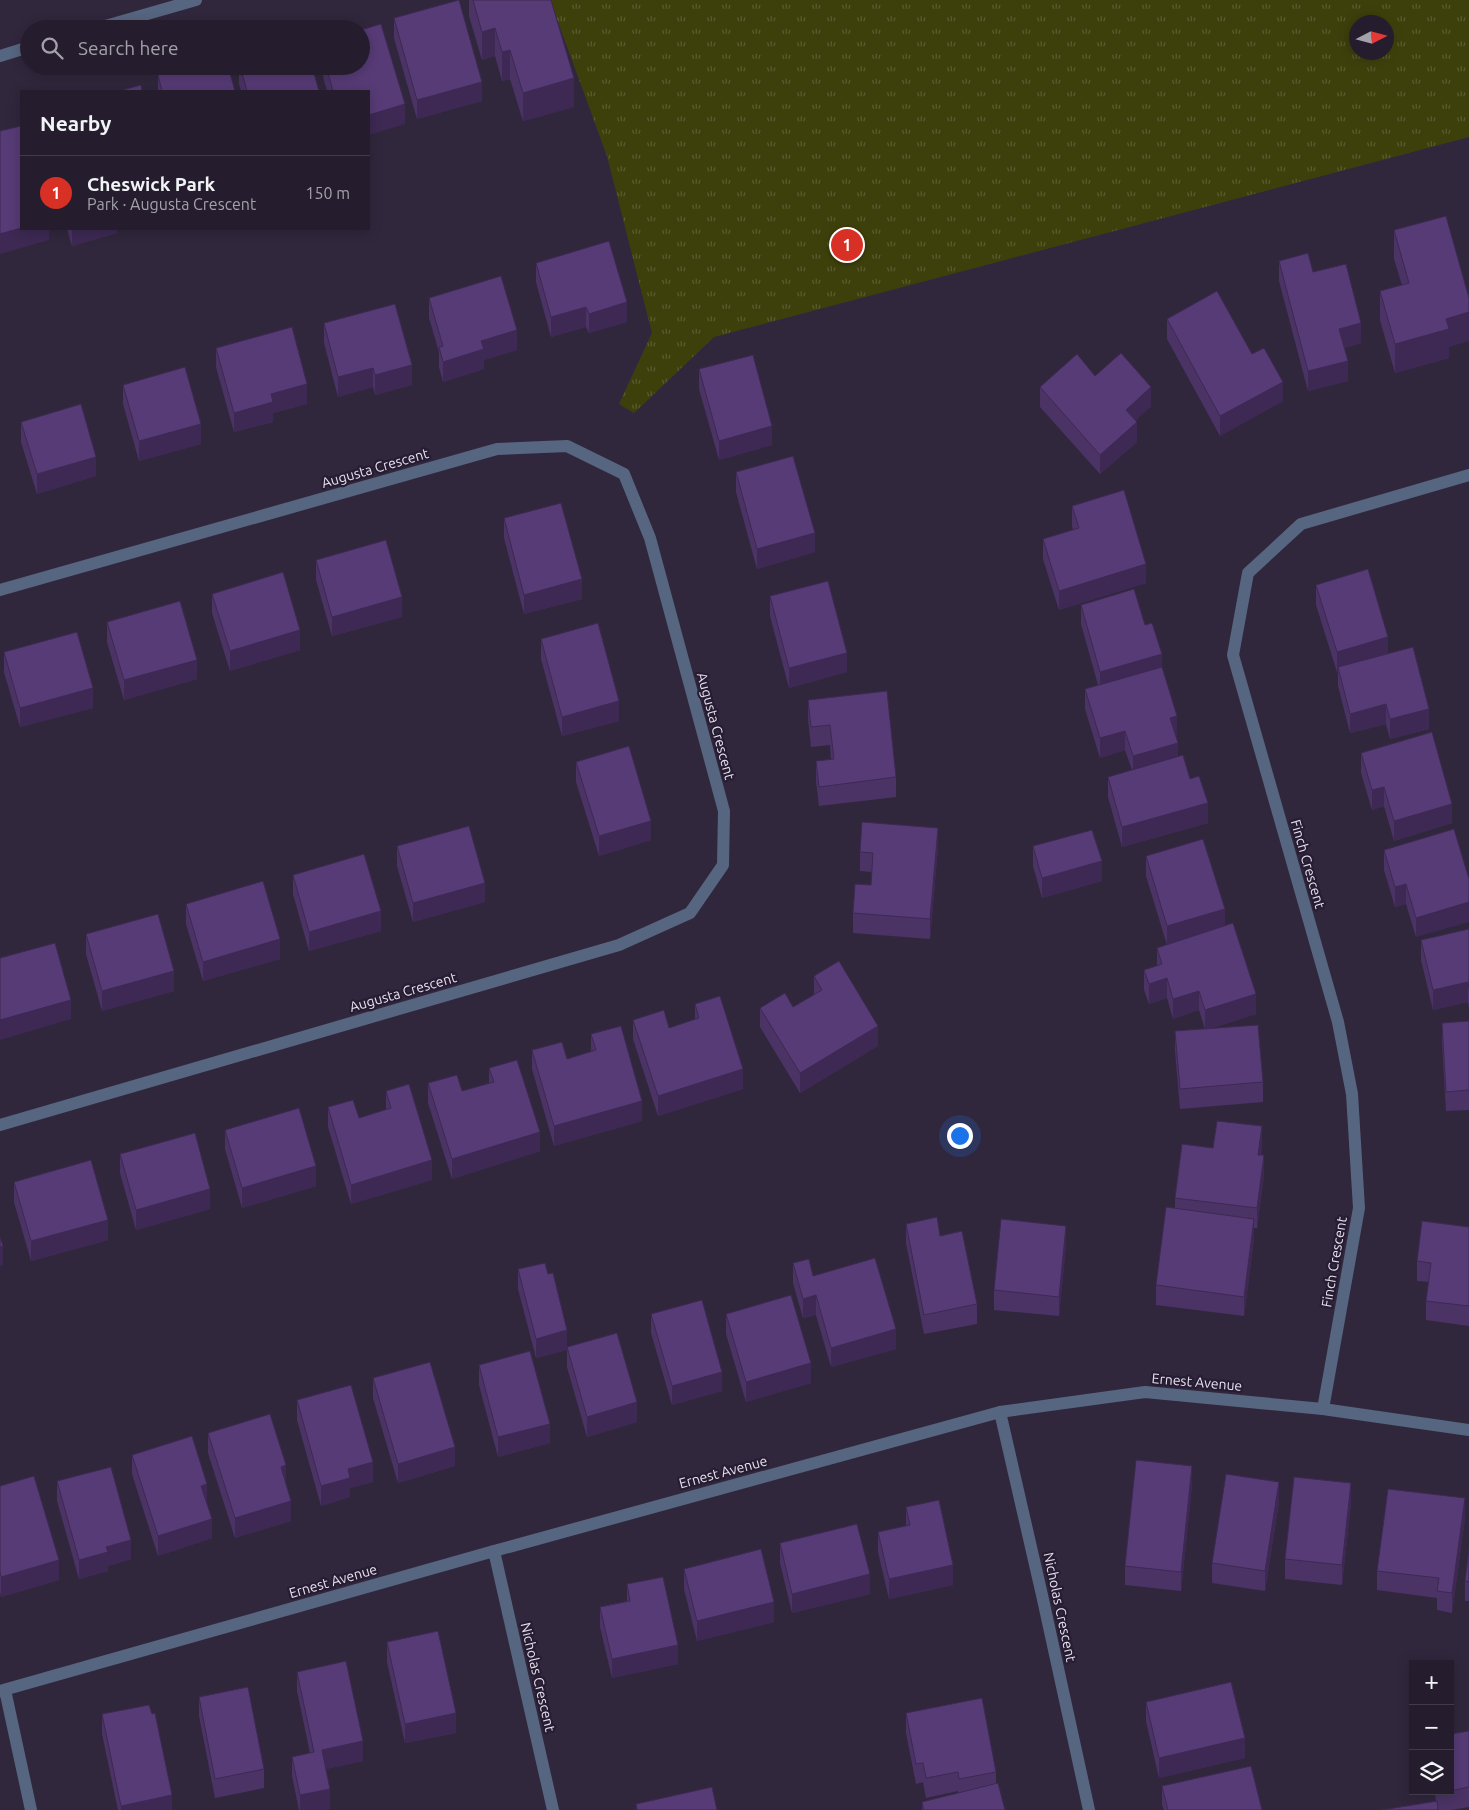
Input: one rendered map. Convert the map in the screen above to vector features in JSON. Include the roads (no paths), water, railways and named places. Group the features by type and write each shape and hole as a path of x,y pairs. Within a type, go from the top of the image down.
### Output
{"street":[{"path":"126,20 196,0"},
{"path":"0,56 20,50"},
{"name":"Augusta Crescent","path":"0,590 497,449 567,446 624,474 650,538 724,811 724,865 690,913 619,945 0,1125"},
{"name":"Finch Crescent","path":"1323,1409 1359,1208 1352,1094 1338,1022 1233,655 1248,573 1301,524 1469,475"},
{"name":"Ernest Avenue","path":"3,1690 494,1550 1000,1412 1146,1392 1323,1409 1469,1430"},
{"name":"Nicholas Crescent","path":"1000,1412 1089,1810"},
{"name":"Nicholas Crescent","path":"494,1550 553,1810"},
{"path":"3,1690 30,1810"}],"place":[{"name":"Cheswick Park","path":"847,245"}]}
